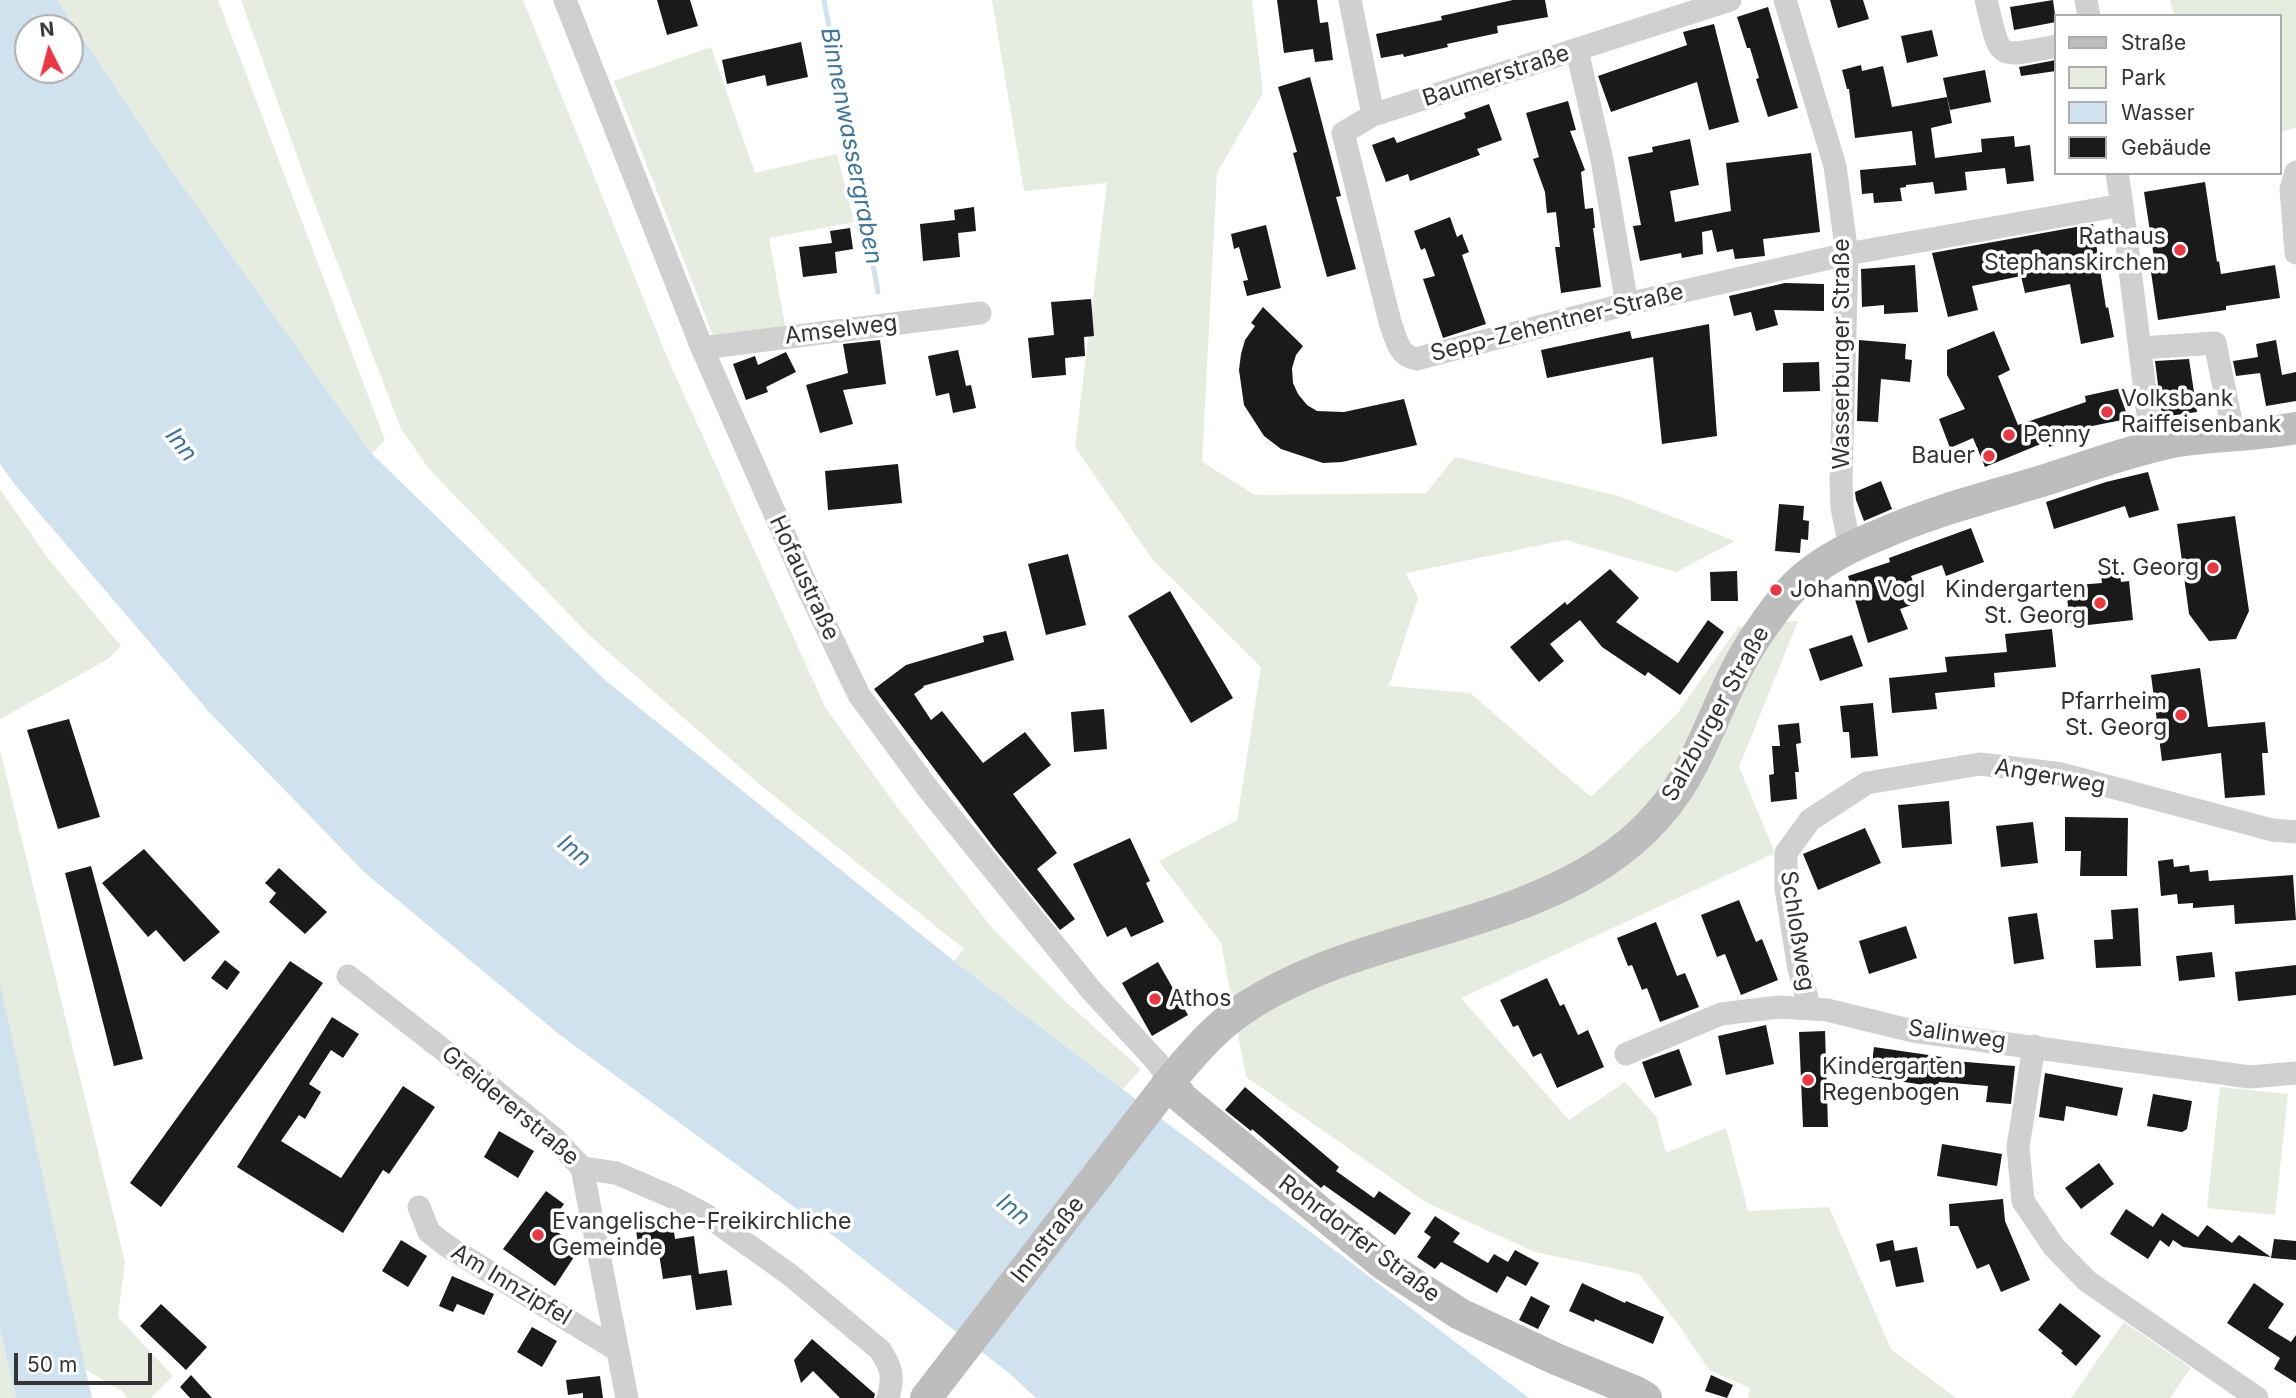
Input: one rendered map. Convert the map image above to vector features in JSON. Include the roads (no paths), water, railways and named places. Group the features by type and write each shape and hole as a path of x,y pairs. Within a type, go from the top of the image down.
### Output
{"main road":[{"name":"Salzburger Straße","path":"1170,1081 1216,1031 1240,1011 1268,994 1337,963 1505,909 1546,893 1581,876 1631,842 1669,803 1683,782 1730,682 1773,612 1809,573 1850,547 1932,512 2152,446 2296,428"},
{"name":"Innstraße","path":"926,1398 1170,1081"},
{"name":"Rohrdorfer Straße","path":"1170,1081 1182,1098 1384,1264 1460,1314 1646,1398"}],"street":[{"name":"Hofaustraße","path":"565,0 702,348 809,591 859,695 938,800 1091,990 1157,1062 1170,1081"},
{"path":"1350,0 1373,115"},
{"name":"Baumerstraße","path":"1373,115 1730,0"},
{"name":"Wasserburger Straße","path":"1785,0 1835,166 1847,254 1841,481 1842,508 1850,547"},
{"path":"1986,0 1997,46 2004,52 2014,54 2054,46"},
{"path":"1577,50 1602,160 1627,303"},
{"name":"Sepp-Zehentner-Straße","path":"1373,115 1343,133 1390,322 1401,352 1407,358 1416,359 1627,303 1847,254 2122,205"},
{"path":"2296,172 2291,189 2296,253"},
{"path":"2117,175 2152,446"},
{"name":"Amselweg","path":"702,348 980,313"},
{"path":"2141,348 2215,343 2234,436"},
{"name":"Angerweg","path":"1786,853 1810,820 1867,783 1980,764 2063,774 2272,830 2296,832"},
{"name":"Schloßweg","path":"1786,853 1786,888 1799,969 1810,1009"},
{"name":"Greidererstraße","path":"348,976 556,1140 582,1168 616,1173 683,1203 706,1215 789,1274 880,1350 890,1365 892,1384 888,1398"},
{"name":"Salinweg","path":"1626,1054 1721,1014 1779,1007 1827,1010 1913,1031 2250,1077 2296,1073"},
{"path":"2034,1046 2018,1147 2023,1201 2053,1247 2087,1281 2257,1398"},
{"name":"Am Innzipfel","path":"582,1168 627,1398"},
{"name":"Am Innzipfel","path":"419,1207 429,1232 447,1246 617,1350"}],"water":[{"name":"Inn","path":"0,0 57,0 66,14 14,14 14,84 84,84 84,40 155,147 372,454 606,681 954,961 1529,1398 1036,1398 1010,1374 835,1237 560,1035 364,872 210,713 0,464"},
{"path":"0,984 92,1398 16,1398 0,1330"}],"waterway":[{"name":"Binnenwassergraben","path":"824,0 878,292"}],"place":[{"name":"Rathaus Stephanskirchen","path":"2180,250"},
{"name":"Volksbank Raiffeisenbank","path":"2107,412"},
{"name":"Penny","path":"2009,435"},
{"name":"Bauer","path":"1989,456"},
{"name":"St. Georg","path":"2213,568"},
{"name":"Johann Vogl","path":"1776,590"},
{"name":"Kindergarten St. Georg","path":"2100,603"},
{"name":"Pfarrheim St. Georg","path":"2181,715"},
{"name":"Athos","path":"1155,999"},
{"name":"Kindergarten Regenbogen","path":"1808,1080"},
{"name":"Evangelische-Freikirchliche Gemeinde","path":"538,1235"}]}
